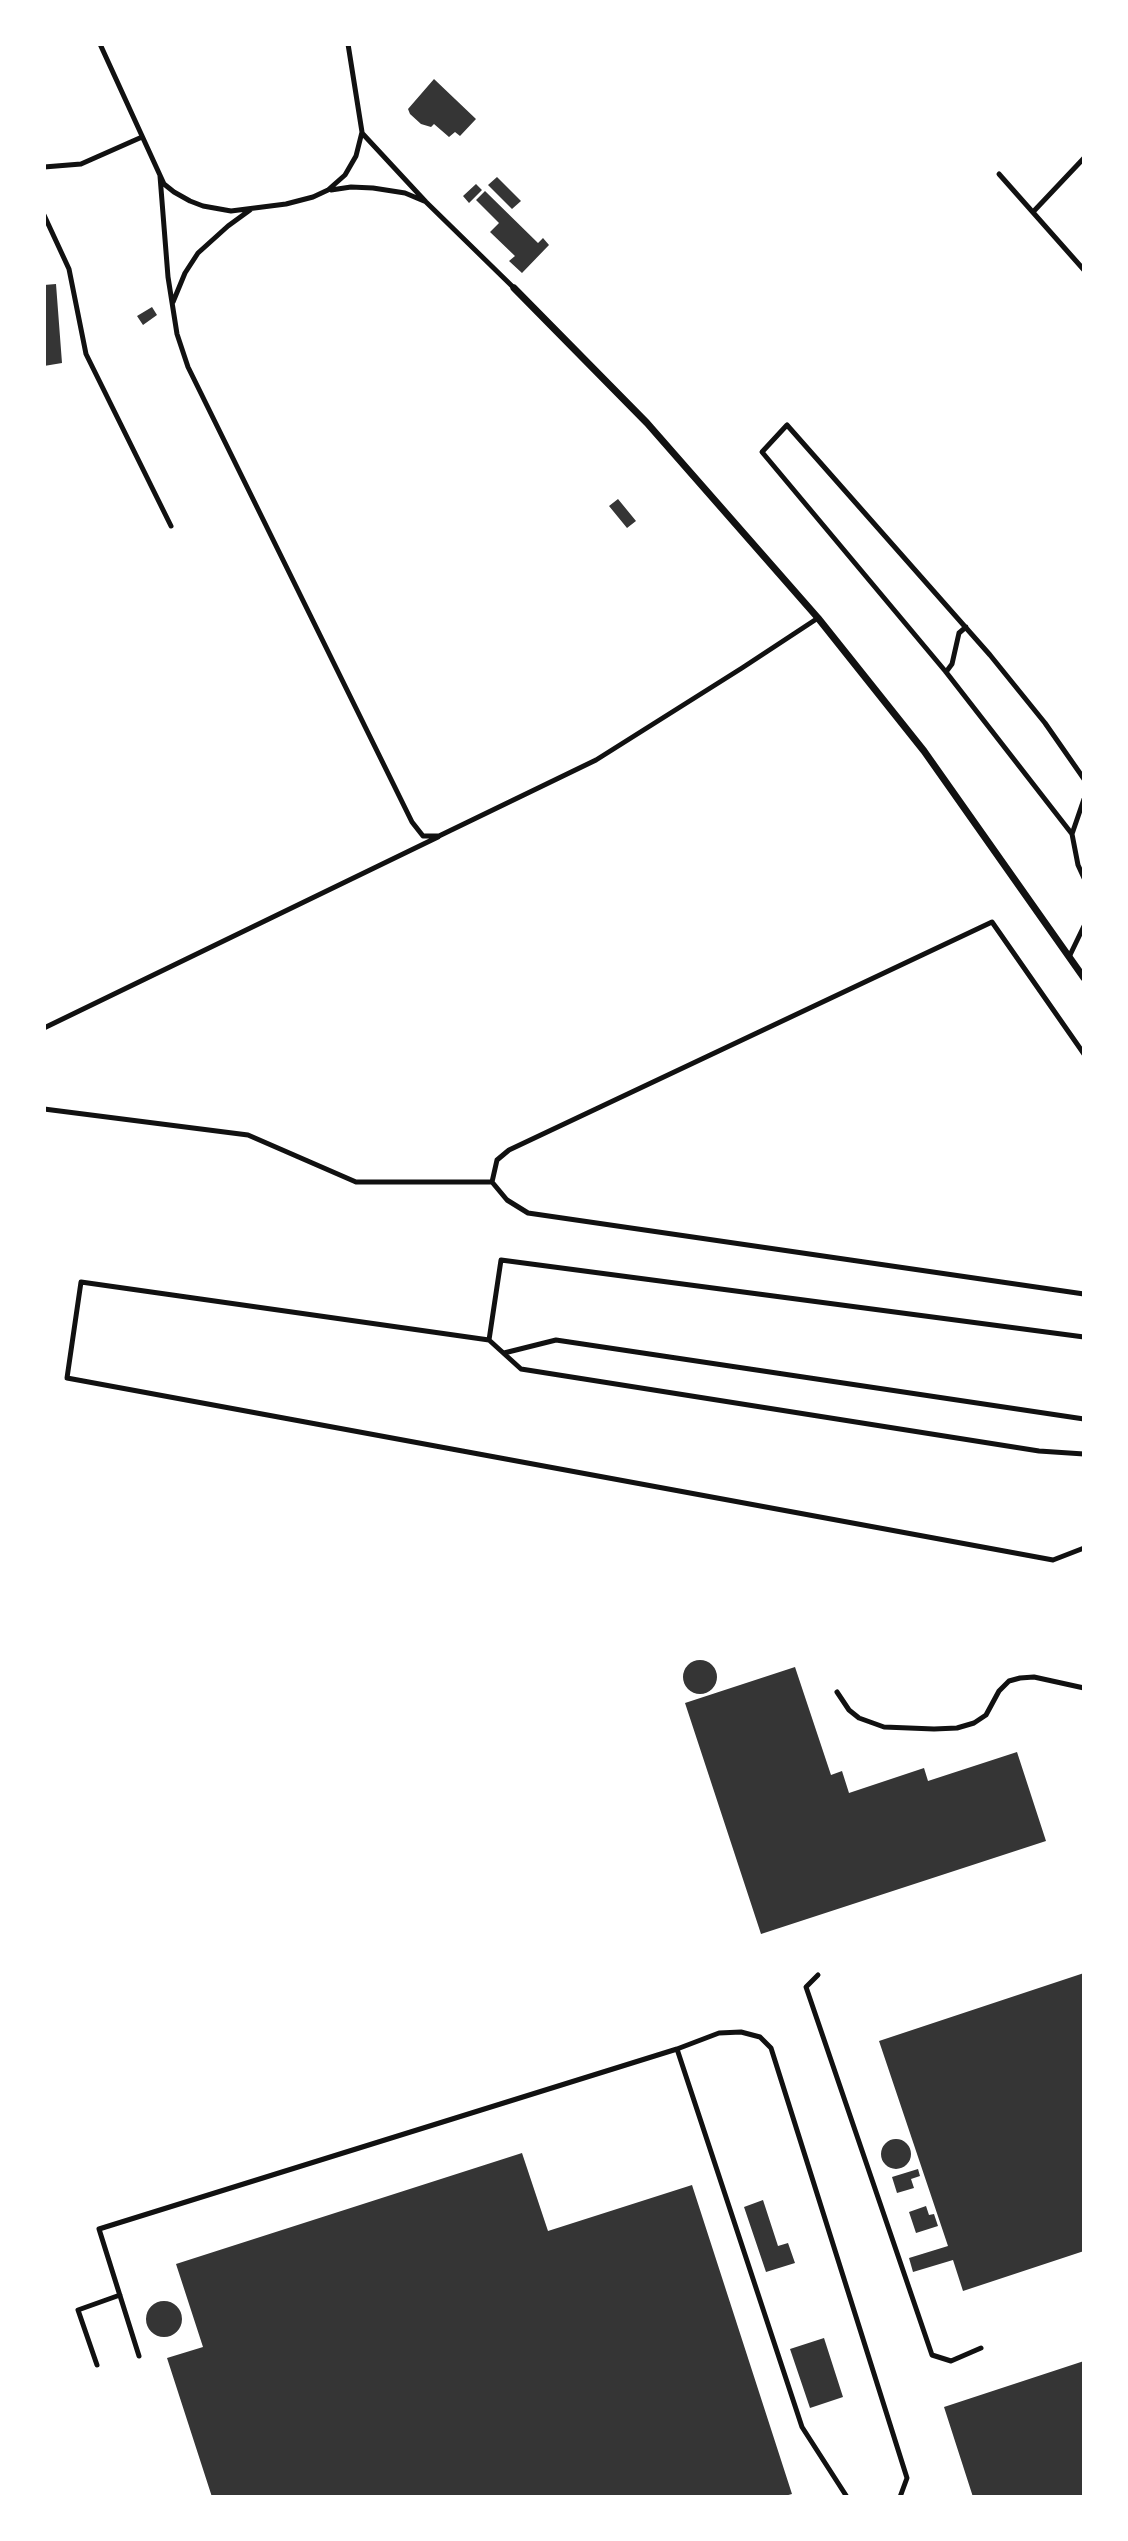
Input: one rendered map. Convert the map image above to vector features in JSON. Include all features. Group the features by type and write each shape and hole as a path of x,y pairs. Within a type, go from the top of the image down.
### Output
{"street":[{"path":"514,288 647,423 818,618 924,751 1084,978"}],"lane":[{"path":"100,44 160,176 174,192 203,206 231,211 301,200 328,190 351,187 405,194 426,202"},
{"path":"328,190 338,183 351,166 362,132 348,44"},
{"path":"362,132 426,202 514,288"},
{"path":"44,167 81,164 142,138"},
{"path":"1033,212 1084,158"},
{"path":"999,174 1084,271"},
{"path":"160,176 168,277 177,334 188,367 412,822 424,836 439,836"},
{"path":"172,303 198,253 252,208"},
{"path":"44,215 69,269 86,354 171,526"},
{"path":"1072,834 946,672 762,452 787,425 966,627 1045,723 1084,779"},
{"path":"44,1028 596,760 818,618"},
{"path":"946,672 952,664 959,634 966,627"},
{"path":"1084,799 1072,834 1077,865 1084,878"},
{"path":"492,1182 497,1160 509,1150 992,922 1084,1055"},
{"path":"1070,955 1084,926"},
{"path":"44,1102 46,1109 248,1135 356,1182 492,1182"},
{"path":"492,1182 507,1200 528,1213 1084,1294"},
{"path":"489,1340 501,1260 1084,1337"},
{"path":"1084,1454 1039,1451 522,1369 489,1340 82,1282 67,1378 1053,1560 1084,1548"},
{"path":"504,1353 556,1340 1084,1419"},
{"path":"837,1692 849,1710 859,1718 884,1727 934,1729 957,1728 974,1723 986,1715 999,1691 1009,1681 1034,1677 1084,1688"},
{"path":"818,1975 806,1987 932,2355 951,2361 981,2348"},
{"path":"139,2356 99,2229 677,2049 719,2033 741,2032 760,2037 771,2048 907,2478 900,2497"},
{"path":"677,2049 802,2427 847,2497"},
{"path":"97,2365 78,2310 120,2295"}],"building":[{"path":"434,79 476,119 460,136 455,132 449,137 434,124 431,127 421,124 410,114 408,109"},
{"path":"497,177 521,201 512,209 488,185"},
{"path":"476,184 482,190 469,203 463,196"},
{"path":"485,191 538,243 543,238 549,245 522,273 509,261 515,256 490,232 499,223 476,200"},
{"path":"56,284 62,363 44,366 44,285"},
{"path":"152,307 157,315 143,325 137,316"},
{"path":"618,499 636,521 627,528 609,506"},
{"path":"700,1660 712,1665 717,1677 712,1689 700,1694 688,1689 683,1677 688,1665"},
{"path":"795,1667 831,1775 842,1771 849,1793 924,1768 928,1781 1017,1752 1046,1841 761,1934 685,1703"},
{"path":"1084,1973 1084,2251 963,2291 953,2260 913,2272 909,2258 948,2246 879,2041"},
{"path":"896,2139 902,2140 910,2148 910,2160 902,2168 896,2169 890,2168 882,2160 881,2154 882,2148 890,2140"},
{"path":"522,2153 548,2231 692,2185 792,2494 781,2497 212,2497 167,2358 203,2347 176,2264"},
{"path":"918,2169 920,2176 911,2179 914,2188 897,2193 892,2177"},
{"path":"763,2200 778,2246 788,2243 795,2263 766,2272 744,2207"},
{"path":"926,2206 929,2215 934,2214 938,2226 916,2233 909,2212"},
{"path":"164,2301 177,2306 182,2319 177,2332 164,2337 151,2332 146,2319 151,2306"},
{"path":"824,2338 843,2397 810,2408 790,2349"},
{"path":"1084,2361 1084,2497 973,2497 944,2407"}]}
